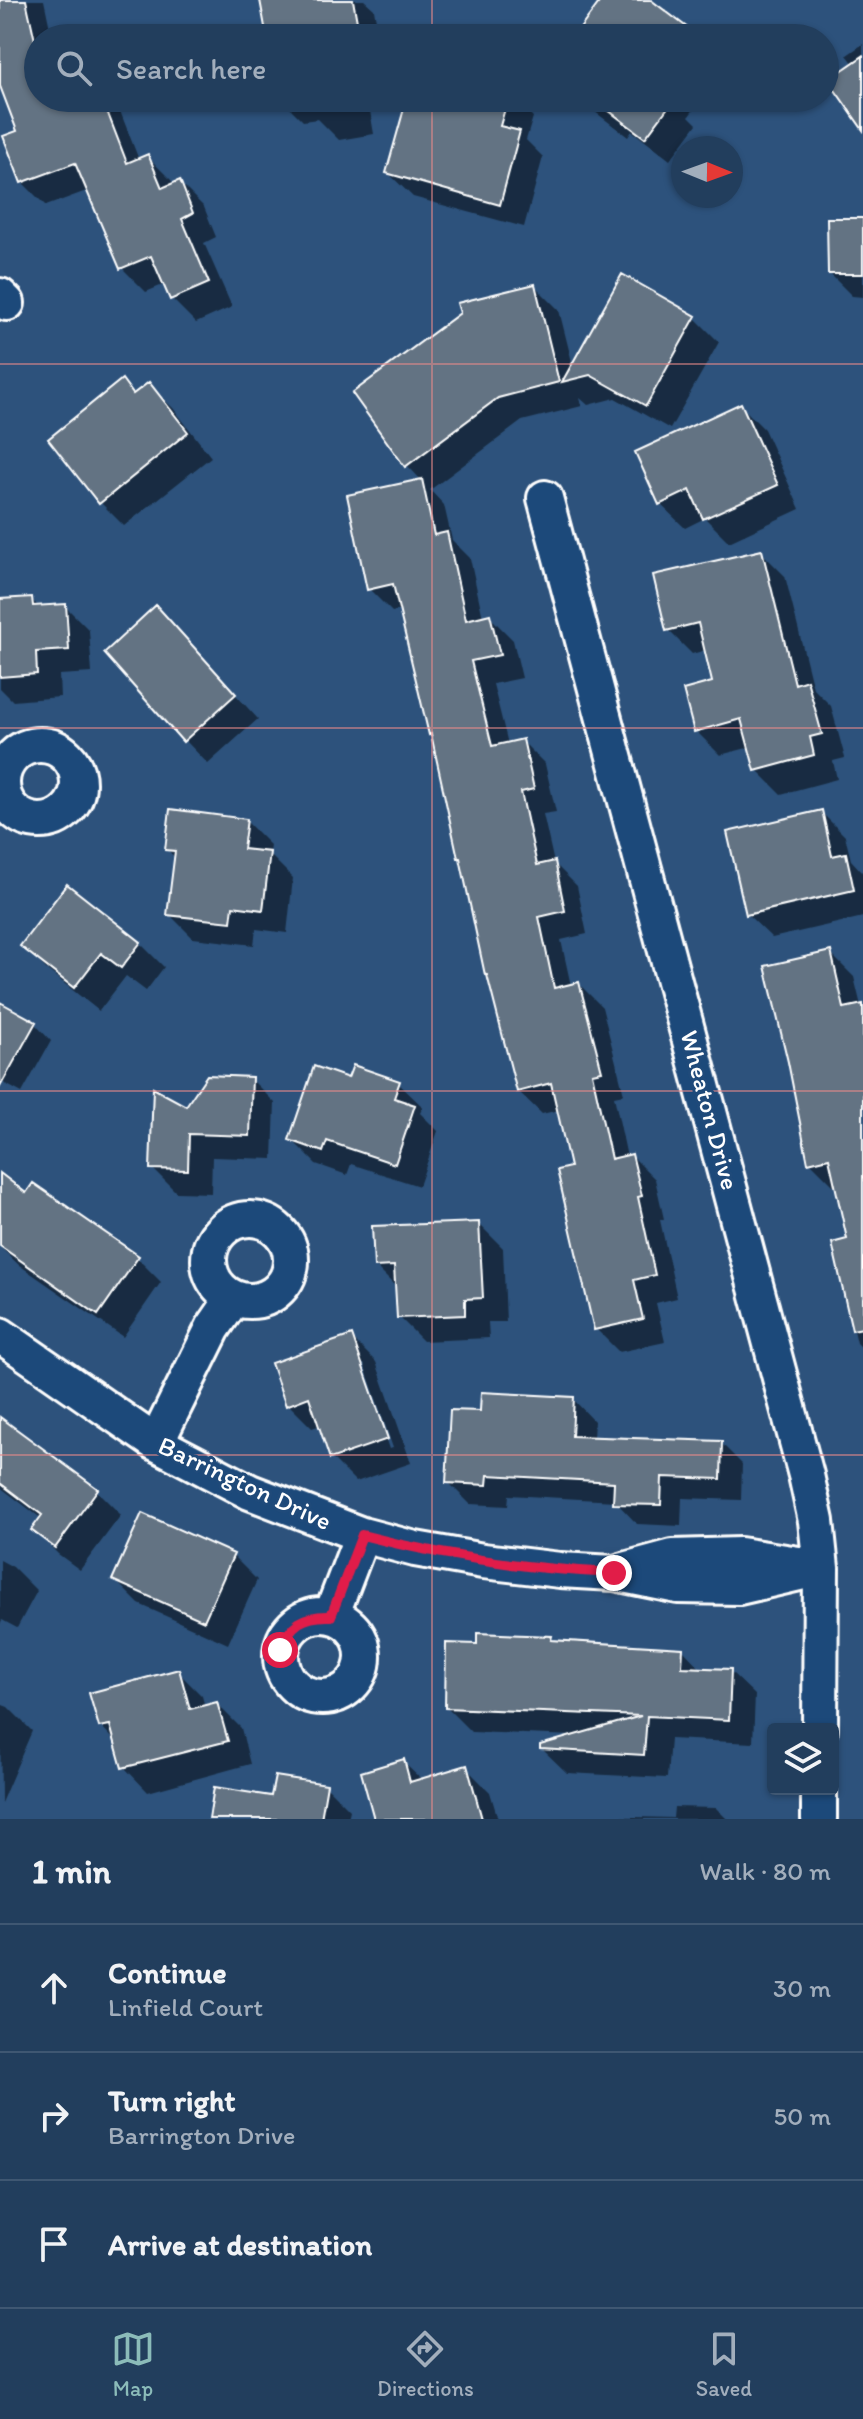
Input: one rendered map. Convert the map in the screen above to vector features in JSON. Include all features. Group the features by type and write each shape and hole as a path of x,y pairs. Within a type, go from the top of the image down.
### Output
{"street":[{"name":"Wheaton Drive","path":"545,498 806,1475 816,1521 821,1568 820,1723"},
{"path":"156,1443 213,1328 233,1299"},
{"name":"Barrington Drive","path":"0,1335 156,1443 250,1492 362,1535 415,1549 560,1570 614,1573 673,1557 740,1555 821,1568"},
{"path":"331,1616 362,1535"},
{"path":"819,1795 819,1819"}],"building":[{"path":"0,0 26,0 31,24 24,24 24,112 107,112 127,163 148,154 162,188 180,180 193,213 182,219 209,283 170,300 151,256 120,269 75,163 21,183 3,136 17,131 0,86"},
{"path":"260,0 353,0 357,24 264,24"},
{"path":"601,0 651,0 683,24 583,24"},
{"path":"863,56 863,130 839,96 839,72"},
{"path":"403,112 504,112 500,126 520,131 500,205 386,173"},
{"path":"611,112 664,112 645,138"},
{"path":"827,218 863,218 863,274 828,274"},
{"path":"622,274 696,316 646,406 590,375 562,382"},
{"path":"535,284 559,382 498,398 405,467 352,393 460,313 457,303"},
{"path":"122,379 133,394 149,382 188,432 99,504 48,439"},
{"path":"741,403 778,485 703,519 690,490 659,505 635,452"},
{"path":"422,479 434,535 447,532 466,620 490,614 500,655 471,661 492,746 523,739 534,789 521,792 537,865 555,861 565,911 539,917 554,988 579,982 602,1071 592,1073 611,1159 632,1154 642,1196 638,1197 655,1275 634,1280 643,1319 594,1330 557,1170 570,1167 551,1083 517,1092 485,975 431,734 393,584 367,590 347,495"},
{"path":"762,550 795,684 807,680 822,734 810,737 814,755 755,771 741,719 694,732 683,690 712,682 698,623 666,631 653,575"},
{"path":"32,597 33,606 66,604 69,650 36,652 37,674 0,677 0,599"},
{"path":"156,605 236,694 183,742 104,653"},
{"path":"170,809 247,819 243,849 270,852 263,910 233,906 231,922 167,915 175,851 165,850"},
{"path":"822,810 832,856 846,853 854,890 746,915 727,832"},
{"path":"67,884 141,942 121,968 101,953 74,988 20,946"},
{"path":"831,951 844,1008 863,1004 863,1328 852,1330 832,1243 847,1239 829,1158 808,1163 765,966"},
{"path":"0,1002 36,1022 0,1087"},
{"path":"353,1065 400,1081 394,1098 415,1105 395,1164 327,1141 323,1152 289,1140 314,1066 348,1078"},
{"path":"207,1075 252,1077 250,1136 189,1134 188,1170 150,1169 153,1088 186,1106"},
{"path":"0,1173 26,1193 33,1183 139,1256 98,1315 0,1246"},
{"path":"479,1222 483,1298 465,1299 465,1315 397,1318 394,1266 374,1267 372,1226"},
{"path":"352,1335 388,1439 330,1459 309,1397 286,1406 271,1363"},
{"path":"481,1392 574,1397 572,1436 722,1441 721,1479 662,1477 661,1505 613,1504 614,1482 488,1475 487,1485 446,1483 450,1410 480,1411"},
{"path":"0,1417 98,1489 55,1548 31,1530 42,1515 0,1483"},
{"path":"142,1513 234,1554 204,1621 112,1580"},
{"path":"477,1633 552,1636 551,1640 683,1648 682,1667 731,1669 729,1720 647,1716 644,1755 540,1749 540,1745 641,1716 445,1708 446,1643 477,1644"},
{"path":"179,1669 190,1709 217,1702 228,1741 122,1768 110,1725 99,1727 89,1693"},
{"path":"404,1759 410,1782 467,1765 482,1819 374,1819 361,1772"},
{"path":"275,1776 327,1784 321,1819 209,1819 214,1787 271,1796"}],"route":[{"path":"280,1650 285,1636 294,1625 313,1616 331,1616 362,1535 415,1549 483,1561 614,1573"}]}
